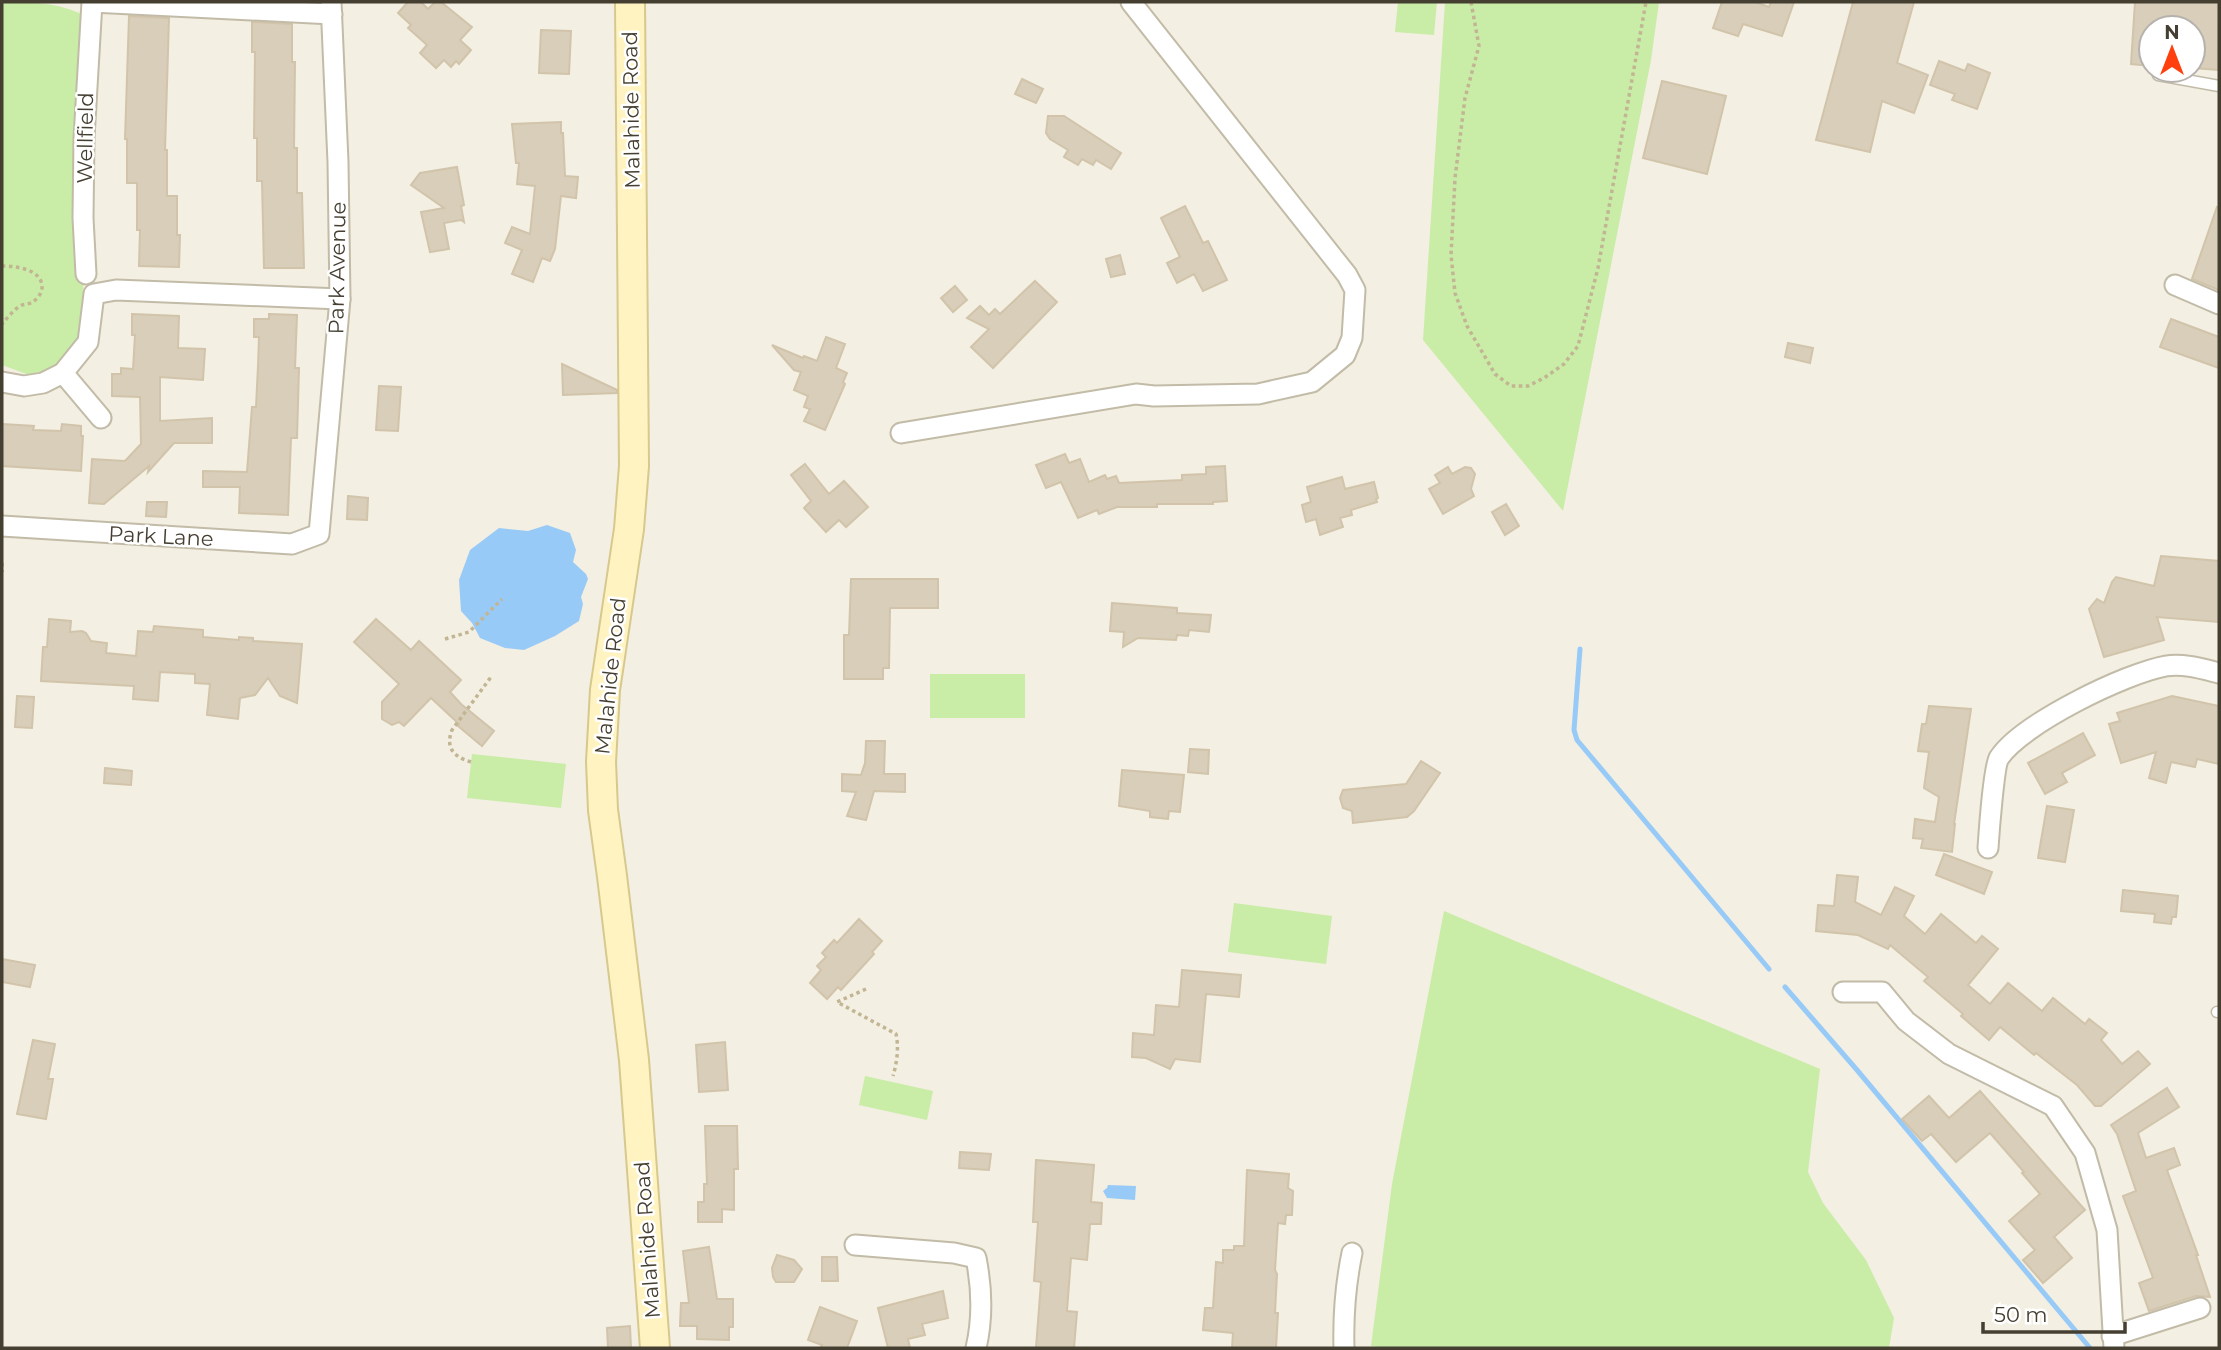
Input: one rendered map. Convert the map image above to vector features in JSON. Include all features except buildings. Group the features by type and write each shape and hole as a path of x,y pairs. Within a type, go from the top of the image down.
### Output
{"main road":[{"name":"Malahide Road","path":"629,2 634,466 629,528 605,690 601,762 603,810 634,1060 655,1348"}],"street":[{"name":"Wellfield","path":"86,274 84,152 92,2 332,8"},
{"path":"901,433 1136,394 1258,394 1312,382 1345,355 1352,338 1355,290 1347,275 1131,2"},
{"name":"Park Avenue","path":"319,534 340,299 332,8"},
{"path":"2175,285 2219,304"},
{"path":"2,382 24,386 43,383 63,373 88,342 94,294 116,290 340,299"},
{"path":"63,373 101,418"},
{"name":"Park Lane","path":"2,526 292,544 319,534"},
{"path":"1988,848 1997,759 2020,735 2087,696 2150,670 2168,665 2189,666 2219,673"},
{"path":"1843,992 1882,992 1906,1021 1949,1054 2053,1106 2085,1153 2106,1230 2113,1342 2200,1308"},
{"path":"855,1245 954,1253 976,1258 981,1306 976,1348"},
{"path":"1344,1348 1345,1285 1352,1253"}],"path":[{"path":"1471,2 1479,46 1465,98 1455,178 1451,255 1455,293 1466,326 1495,374 1511,386 1528,386 1544,378 1564,364 1578,345 1598,268 1646,2"},
{"path":"2,266 31,272 42,286 41,293 34,302 19,306 2,324"},
{"path":"2,563 2,572"},
{"path":"445,639 469,632 502,599"},
{"path":"471,762 457,758 449,738 491,677"},
{"path":"866,989 837,1002 896,1034 897,1065 893,1076"}],"green space":[{"path":"2,2 55,5 86,16 79,199 83,326 77,346 61,366 29,375 2,365"},
{"path":"1398,2 1437,2 1434,35 1395,32"},
{"path":"1445,2 1659,2 1651,60 1563,511 1423,340"},
{"path":"930,674 1025,674 1025,718 930,718"},
{"path":"472,754 566,764 561,808 467,798"},
{"path":"1234,903 1332,916 1326,964 1228,952"},
{"path":"1444,911 1820,1069 1808,1172 1823,1203 1866,1260 1894,1318 1889,1348 1371,1346 1392,1184"},
{"path":"865,1076 933,1091 927,1120 859,1105"}],"water":[{"path":"547,525 570,533 576,550 573,562 588,579 581,597 583,604 579,621 524,650 505,648 480,638 461,611 459,580 470,550 499,528 528,531"},
{"path":"1108,1185 1136,1186 1135,1200 1107,1198 1103,1191"}],"waterway":[{"path":"1580,649 1574,730 1577,740 1769,969"},
{"path":"1785,987 2090,1348"}]}
